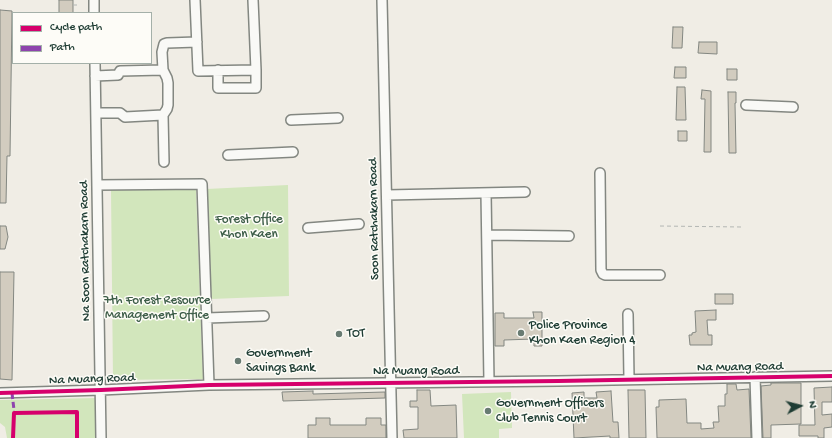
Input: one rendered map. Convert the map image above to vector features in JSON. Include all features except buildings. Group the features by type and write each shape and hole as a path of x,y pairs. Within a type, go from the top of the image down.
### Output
{"street":[{"path":"94,0 94,12"},
{"path":"195,0 198,71 256,70"},
{"path":"218,70 218,88 256,88 253,0"},
{"name":"Soon Ratchakarn Road","path":"382,0 392,383 392,438"},
{"path":"164,162 163,115 168,105 167,78 163,70 162,52 164,44 197,42"},
{"name":"Na Soon Ratchakarn Road","path":"95,64 102,390 101,438"},
{"path":"95,76 118,75 120,71 163,70"},
{"path":"746,105 794,107"},
{"path":"96,113 120,113 125,117 163,115"},
{"path":"291,120 338,118"},
{"path":"228,155 293,152"},
{"path":"600,173 602,274 605,276 660,275"},
{"path":"97,185 202,184 209,385"},
{"path":"387,195 525,192"},
{"path":"486,193 489,382"},
{"path":"308,228 359,224"},
{"path":"487,235 569,236"},
{"path":"628,314 630,379"},
{"path":"207,318 264,316"},
{"name":"Na Muang Road","path":"0,393 209,385 832,376"},
{"path":"756,377 757,438"}],"path":[{"path":"73,5 79,5"},
{"path":"660,226 741,227"}],"green space":[{"name":"Forest Office Khon Kaen","path":"288,185 289,296 211,299 207,189"},
{"name":"7th Forest Resource Management Office","path":"111,190 196,190 203,379 113,380"},
{"name":"Government Officers Club Tennis Court","path":"511,392 512,428 499,429 499,438 464,438 462,394"},
{"path":"97,398 96,438 7,438 5,427 0,423 0,400"}],"marked path":[{"path":"12,393 14,410"}],"cycle path":[{"path":"0,393 209,385 832,376"},
{"path":"13,438 14,413 77,412 77,438"}],"place":[{"name":"Police Province Khon Kaen Region 4","path":"521,333"},
{"name":"TOT","path":"339,334"},
{"name":"Government Savings Bank","path":"238,361"},
{"name":"Government Officers Club Tennis Court","path":"488,411"}]}
